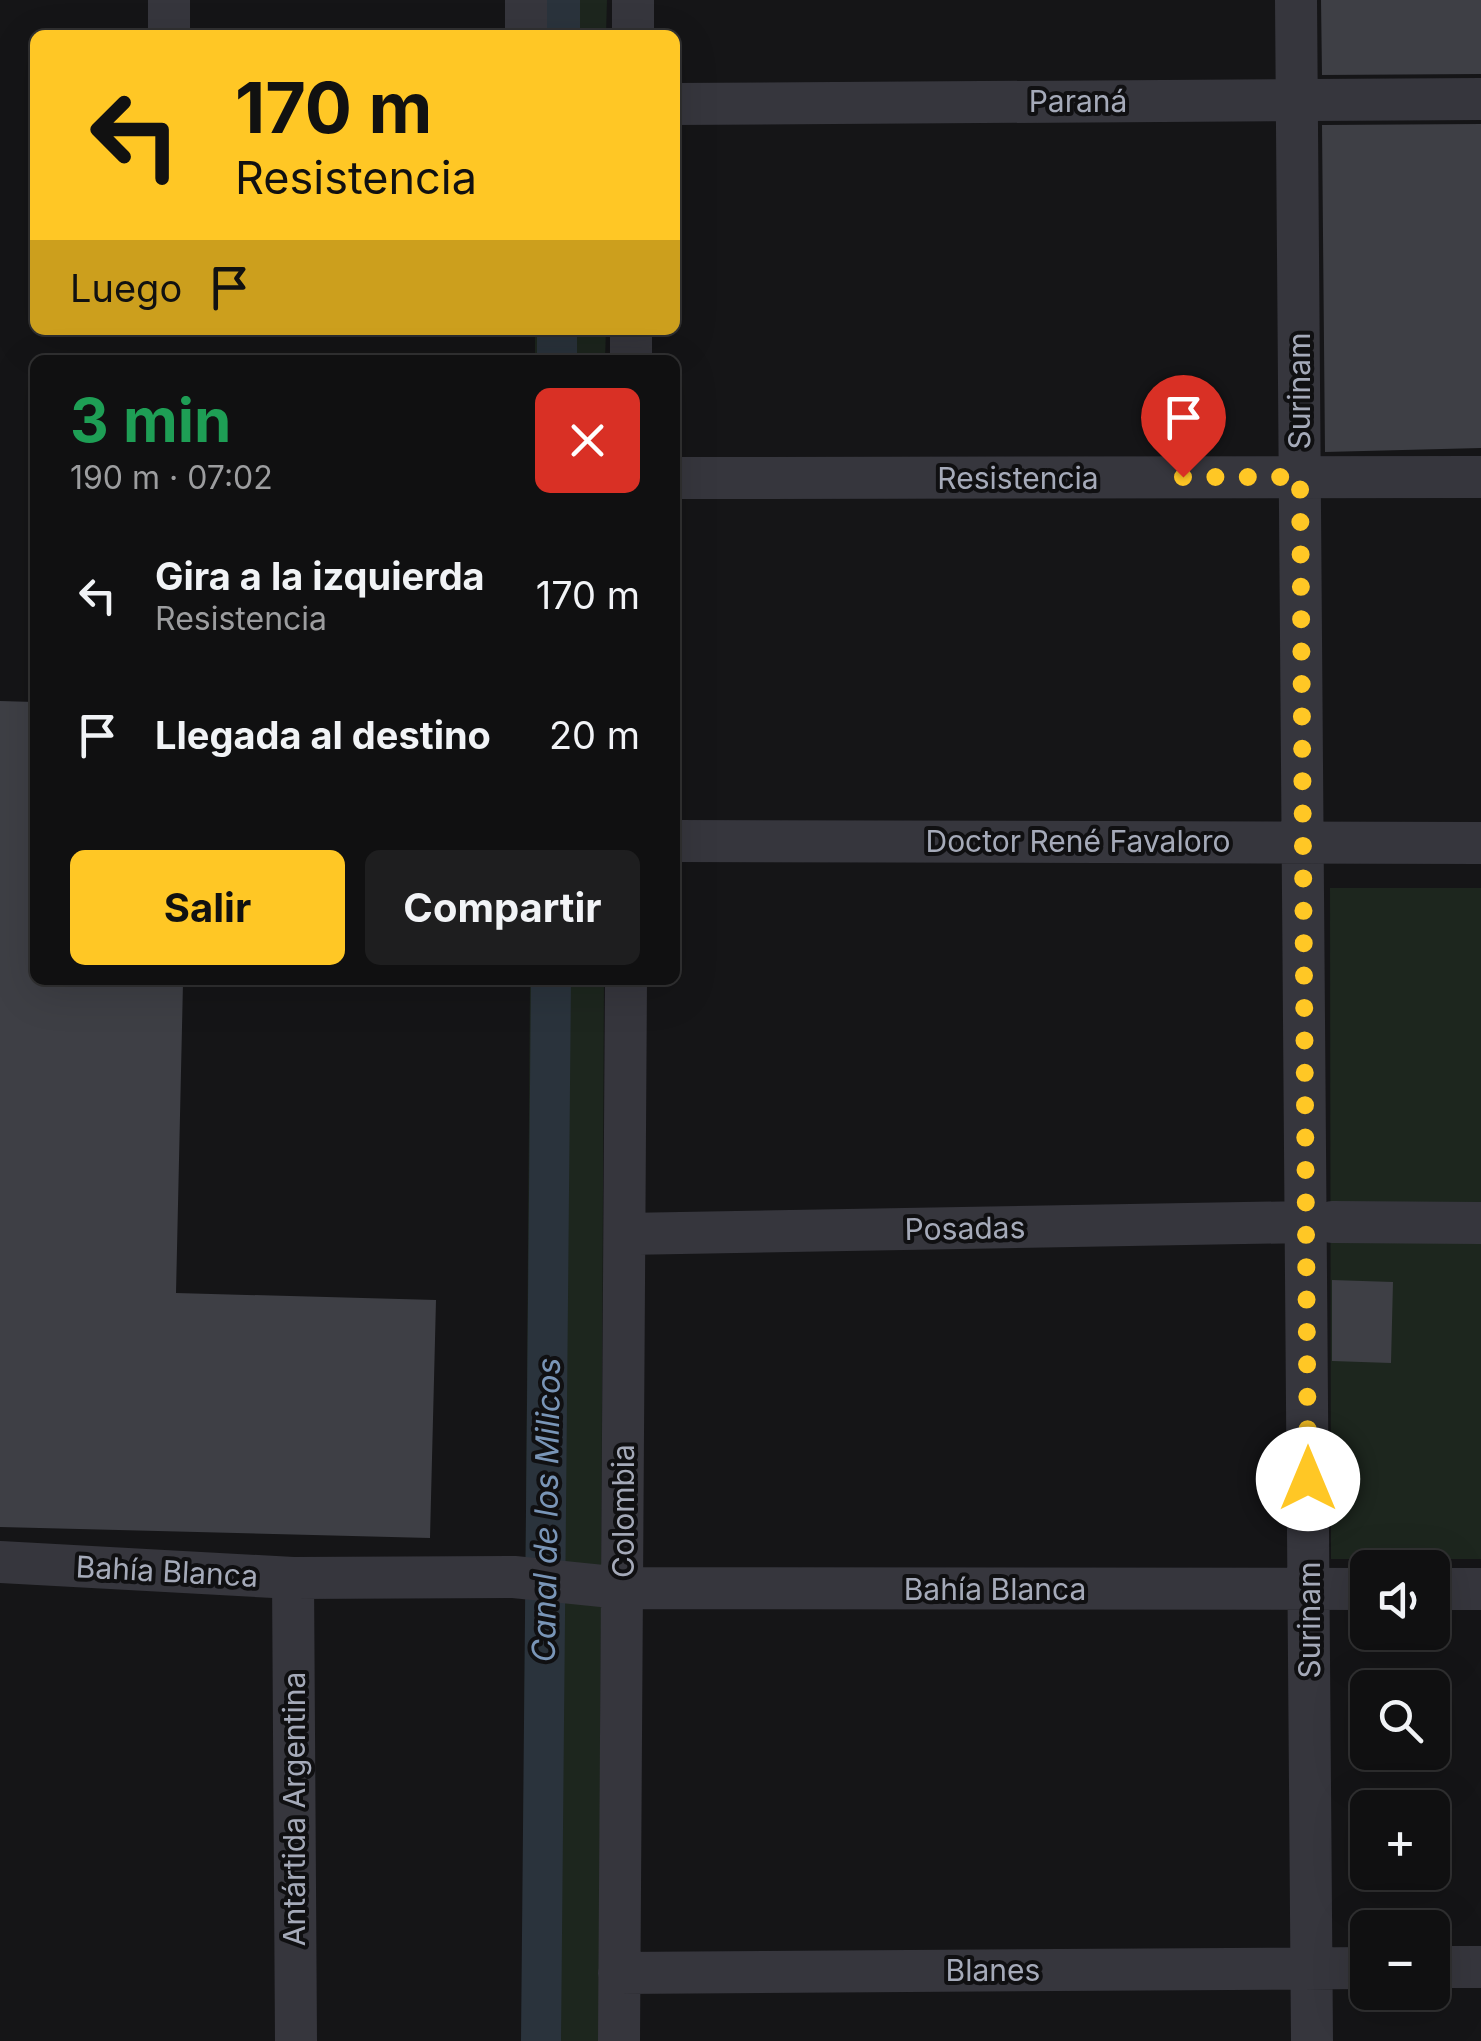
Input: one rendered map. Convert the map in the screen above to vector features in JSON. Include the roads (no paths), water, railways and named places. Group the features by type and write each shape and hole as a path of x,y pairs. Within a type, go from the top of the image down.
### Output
{"street":[{"path":"169,0 169,30"},
{"path":"526,0 526,30"},
{"path":"633,0 633,30"},
{"name":"Surinam","path":"1296,0 1303,842 1319,1222 1308,1589 1312,2041"},
{"name":"Paraná","path":"680,104 1481,99"},
{"name":"Resistencia","path":"680,478 1481,477"},
{"name":"Doctor René Favaloro","path":"680,840 1481,843"},
{"name":"Colombia","path":"619,2041 626,985"},
{"name":"Posadas","path":"625,1234 1319,1222 1481,1223"},
{"name":"Bahía Blanca","path":"0,1562 293,1578 535,1579 622,1588 1350,1589"},
{"name":"Antártida Argentina","path":"293,1578 296,2041"},
{"path":"1450,1589 1481,1589"},
{"path":"1450,1967 1481,1967"},
{"name":"Blanes","path":"619,1973 1350,1968"}],"waterway":[{"name":"Canal de los Milicos","path":"560,0 560,30"},
{"name":"Canal de los Milicos","path":"557,335 557,355"},
{"name":"Canal de los Milicos","path":"541,2041 551,985"}]}
